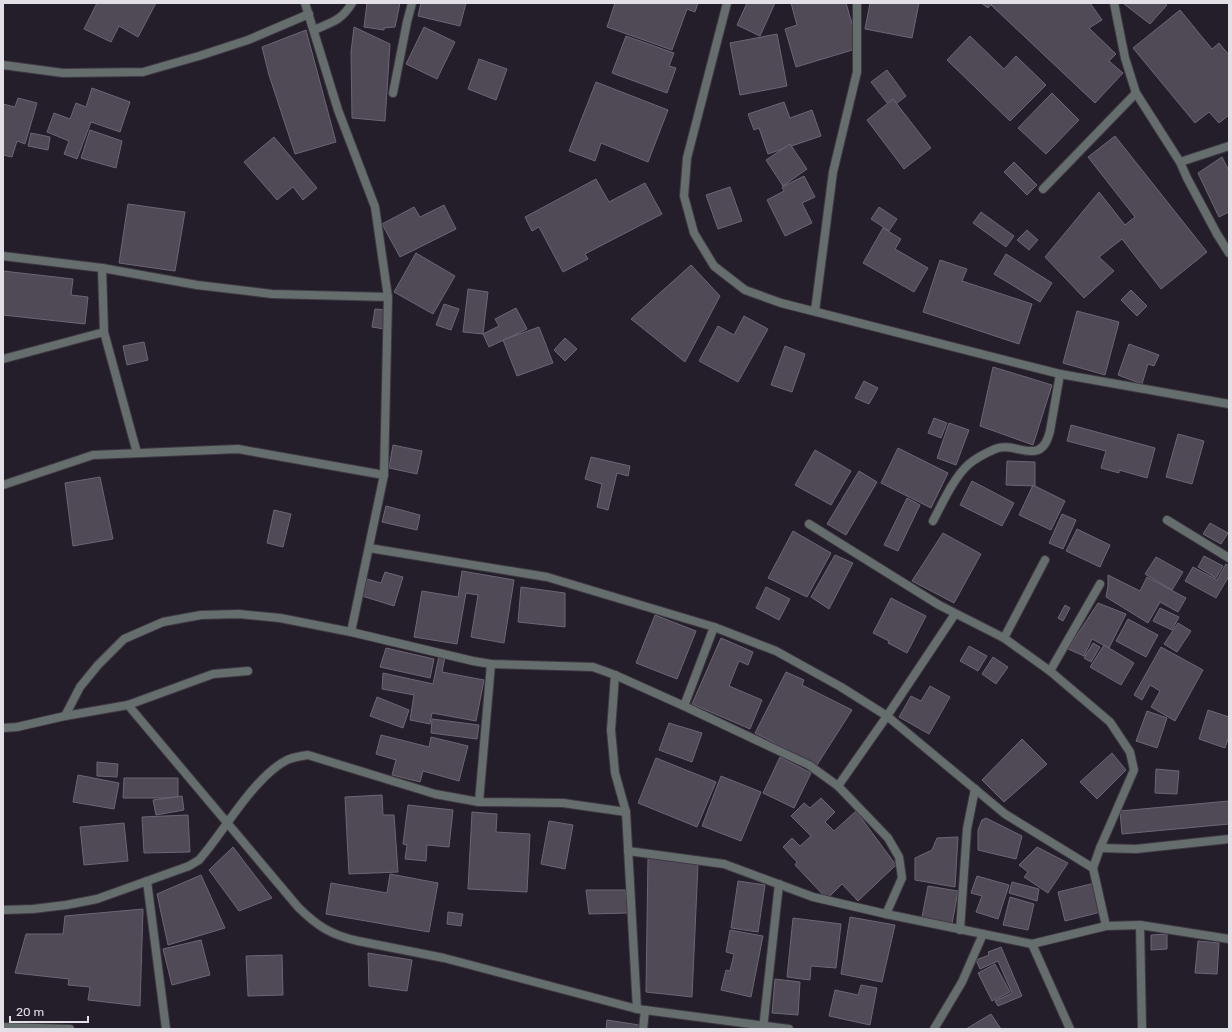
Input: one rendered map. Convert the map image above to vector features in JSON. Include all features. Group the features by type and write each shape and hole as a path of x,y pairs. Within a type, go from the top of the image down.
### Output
{"street":[{"path":"305,3 338,110 375,207 388,297 384,475 351,632"},
{"path":"314,30 336,21 346,13 352,3"},
{"path":"393,93 412,3"},
{"path":"727,3 687,158 684,196 694,234 714,266 744,290 781,303 1060,374 1229,404"},
{"path":"815,311 833,172 858,72 857,3"},
{"path":"1114,3 1125,58 1136,93 1180,162 1217,234 1229,253"},
{"path":"3,64 63,73 143,72 248,40 309,14"},
{"path":"1042,189 1136,93"},
{"path":"1180,162 1229,146"},
{"path":"3,256 102,268 197,285 272,294 388,297"},
{"path":"102,268 104,332 137,453"},
{"path":"3,359 104,332"},
{"path":"932,521 954,482 968,465 1002,447 1027,452 1036,451 1043,446 1048,439 1050,431 1060,374"},
{"path":"3,485 93,455 238,449 384,475"},
{"path":"1167,520 1229,558"},
{"path":"809,524 939,605 1004,638 1050,671 1110,722 1130,752 1134,770 1100,848 1093,868 1106,926"},
{"path":"369,548 546,577 714,627 776,651 841,687 888,716 1005,814 1093,868"},
{"path":"1004,638 1045,560"},
{"path":"1050,671 1100,584"},
{"path":"65,716 80,687 98,665 124,640 163,622 201,615 239,614 280,618 351,632 491,664 593,667 615,675 684,706 809,765 838,786 888,838 898,857 902,878 886,914"},
{"path":"838,786 888,716 955,614"},
{"path":"684,706 714,627"},
{"path":"478,802 491,664"},
{"path":"3,728 17,727 65,716 128,705 213,674 248,671"},
{"path":"615,675 611,730 615,773 626,812 643,1029"},
{"path":"128,705 298,906 313,921 331,933 344,938 444,958 641,1009 764,1028 789,1029"},
{"path":"3,910 33,909 97,899 189,866 199,860 242,802 272,770 286,761 296,757 308,755 435,794 478,802 563,803 626,812"},
{"path":"960,930 967,829 974,789"},
{"path":"1100,848 1136,849 1229,839"},
{"path":"628,851 724,864 812,897 960,930 1032,944 1106,926 1140,925 1229,939"},
{"path":"147,881 163,1029"},
{"path":"764,1028 779,884"},
{"path":"1140,925 1142,1029"},
{"path":"934,1029 962,982 983,934"},
{"path":"1032,944 1070,1029"},
{"path":"3,1027 70,1029"}],"building":[{"path":"97,3 156,3 138,37 119,26 111,42 84,29"},
{"path":"367,3 400,3 395,27 384,28 384,30 364,27"},
{"path":"421,3 466,3 460,26 418,16"},
{"path":"615,3 698,3 695,12 687,9 672,50 607,27"},
{"path":"747,3 775,3 760,36 737,25"},
{"path":"791,3 846,3 859,48 796,67 785,29 797,25"},
{"path":"870,3 919,3 912,38 865,29"},
{"path":"981,3 992,3 988,8"},
{"path":"993,3 1090,3 1102,20 1089,28 1116,54 1109,61 1123,73 1095,103 991,5"},
{"path":"1164,3 1167,5 1150,24 1124,4"},
{"path":"1180,10 1212,49 1219,43 1229,55 1229,115 1219,123 1209,112 1195,123 1133,48"},
{"path":"354,27 390,44 385,121 352,118 351,52"},
{"path":"424,27 455,42 437,79 406,64"},
{"path":"306,30 336,142 295,154 269,75 262,47"},
{"path":"777,34 787,86 740,95 730,43"},
{"path":"626,36 674,53 669,66 676,68 667,93 612,73"},
{"path":"970,36 1004,69 1016,56 1046,85 1010,121 947,60"},
{"path":"479,59 507,69 496,100 468,89"},
{"path":"887,70 906,96 891,108 871,82"},
{"path":"596,82 668,110 648,162 601,143 595,161 569,151"},
{"path":"92,88 130,102 120,132 91,122 77,159 64,154 69,141 47,132 54,113 70,119 76,103 86,107"},
{"path":"1052,93 1079,120 1046,154 1018,128"},
{"path":"18,98 37,103 25,144 17,141 12,157 3,155 3,104 15,107"},
{"path":"893,99 931,148 904,169 867,120"},
{"path":"784,102 790,118 812,110 821,136 768,154 759,128 754,130 748,114"},
{"path":"90,130 122,141 116,168 81,158"},
{"path":"31,133 50,137 48,150 28,146"},
{"path":"1115,136 1207,252 1161,289 1122,239 1099,257 1114,271 1084,298 1045,257 1099,192 1125,225 1135,217 1088,157"},
{"path":"274,137 317,188 303,200 293,187 277,200 244,162"},
{"path":"790,144 807,169 783,186 766,160"},
{"path":"1222,157 1229,171 1229,212 1219,217 1198,173"},
{"path":"1014,162 1037,185 1027,195 1004,172"},
{"path":"804,176 815,197 802,203 812,223 785,236 767,200 784,191 782,187"},
{"path":"596,179 609,202 645,183 662,214 585,254 588,259 563,272 539,227 532,231 525,217"},
{"path":"730,187 742,221 718,229 706,195"},
{"path":"128,204 185,212 175,271 119,263"},
{"path":"444,205 456,229 400,257 382,224 414,207 420,217"},
{"path":"879,207 897,219 889,231 871,219"},
{"path":"981,212 1014,236 1006,247 973,223"},
{"path":"883,228 901,239 895,249 928,268 914,292 863,263"},
{"path":"1027,230 1038,240 1029,250 1017,240"},
{"path":"416,253 455,276 433,314 394,292"},
{"path":"1006,254 1052,283 1040,302 994,274"},
{"path":"940,260 967,269 962,281 1032,304 1019,344 923,312"},
{"path":"691,265 720,296 685,362 631,319"},
{"path":"3,271 73,279 71,295 88,297 85,324 3,315"},
{"path":"468,289 488,292 483,334 463,332"},
{"path":"1131,290 1147,306 1137,316 1121,300"},
{"path":"444,304 459,309 451,330 436,325"},
{"path":"516,308 527,329 489,347 483,334 499,326 495,319"},
{"path":"375,309 387,310 384,329 372,327"},
{"path":"1077,311 1119,322 1105,375 1063,363"},
{"path":"744,316 768,329 738,382 699,361 718,326 734,335"},
{"path":"539,327 553,363 517,376 503,340"},
{"path":"565,338 577,349 565,361 554,350"},
{"path":"144,342 148,360 127,365 123,346"},
{"path":"1129,344 1159,355 1154,366 1148,364 1142,384 1118,375"},
{"path":"785,346 805,354 792,392 771,385"},
{"path":"993,367 1052,385 1033,445 980,426"},
{"path":"864,381 878,388 869,404 855,398"},
{"path":"934,418 947,423 941,438 928,433"},
{"path":"949,423 969,430 956,465 937,458"},
{"path":"1071,425 1155,448 1147,478 1119,470 1119,473 1101,468 1106,451 1067,441"},
{"path":"1178,434 1204,441 1192,484 1166,477"},
{"path":"393,445 422,451 417,474 389,468"},
{"path":"898,448 948,473 931,508 881,483"},
{"path":"815,450 851,471 831,505 795,485"},
{"path":"591,457 630,466 628,476 617,473 608,510 597,507 602,484 585,479"},
{"path":"1007,461 1035,462 1035,486 1006,485"},
{"path":"859,471 877,482 846,535 827,524"},
{"path":"100,477 113,539 73,546 65,483"},
{"path":"972,481 1014,503 1002,526 960,505"},
{"path":"1033,485 1065,501 1051,530 1019,515"},
{"path":"907,498 920,505 898,551 884,545"},
{"path":"386,506 420,515 417,530 382,522"},
{"path":"274,510 291,514 283,547 267,543"},
{"path":"1062,514 1076,520 1063,549 1049,543"},
{"path":"1210,523 1228,533 1221,544 1203,534"},
{"path":"1077,529 1110,545 1100,567 1066,551"},
{"path":"793,531 831,553 807,597 768,578"},
{"path":"943,533 981,554 954,603 912,581"},
{"path":"835,555 853,563 829,609 811,597"},
{"path":"1204,556 1223,566 1216,578 1198,567"},
{"path":"1156,557 1183,572 1172,590 1145,574"},
{"path":"1226,564 1229,566 1229,576 1216,598 1185,581 1193,567 1217,580"},
{"path":"462,571 514,580 504,643 471,637 478,595 466,593 457,644 414,637 422,591 458,597"},
{"path":"385,572 403,577 394,606 362,596 367,579 381,583"},
{"path":"1108,575 1140,591 1147,577 1186,598 1178,612 1160,602 1148,623 1106,597"},
{"path":"521,587 565,593 565,627 518,622"},
{"path":"766,587 790,599 779,620 756,608"},
{"path":"891,598 926,616 907,653 888,643 889,641 873,633"},
{"path":"1098,603 1126,614 1109,648 1092,639 1084,656 1068,649"},
{"path":"1065,605 1070,608 1063,621 1058,618"},
{"path":"1160,608 1179,617 1172,630 1153,621"},
{"path":"655,615 696,631 677,679 636,663"},
{"path":"1128,619 1158,635 1146,657 1116,641"},
{"path":"1178,623 1191,631 1177,652 1164,644"},
{"path":"721,638 753,652 748,665 739,661 729,686 762,700 750,729 692,704"},
{"path":"1093,643 1100,647 1091,662 1084,658"},
{"path":"1104,645 1134,663 1121,685 1090,667"},
{"path":"969,646 987,656 978,671 960,661"},
{"path":"1161,647 1203,670 1175,721 1151,707 1160,691 1150,685 1142,700 1134,695"},
{"path":"386,648 434,659 430,678 380,667"},
{"path":"439,656 445,657 442,672 484,680 476,721 432,713 430,724 410,720 414,695 382,689 383,673 433,684"},
{"path":"993,657 1008,667 996,684 982,674"},
{"path":"786,672 804,680 802,685 852,710 817,765 755,733"},
{"path":"930,686 950,697 929,734 899,717 911,696 921,701"},
{"path":"377,697 409,710 403,728 370,716"},
{"path":"1208,710 1229,717 1229,736 1225,748 1199,739"},
{"path":"1147,711 1167,718 1157,748 1136,741"},
{"path":"432,719 479,725 477,739 431,733"},
{"path":"669,723 702,733 692,762 659,750"},
{"path":"381,735 429,747 431,737 468,746 459,781 423,771 420,782 392,775 396,760 376,754"},
{"path":"1022,739 1047,764 1004,802 982,780"},
{"path":"1112,753 1126,770 1097,799 1080,782"},
{"path":"780,757 811,773 794,808 763,793"},
{"path":"656,758 716,782 697,827 638,803"},
{"path":"97,762 118,764 117,777 97,776"},
{"path":"1156,769 1179,771 1177,794 1155,793"},
{"path":"78,775 119,783 114,809 73,802"},
{"path":"721,776 761,792 741,841 702,826"},
{"path":"124,778 178,778 178,798 123,798"},
{"path":"382,795 383,815 394,815 398,872 349,874 345,797"},
{"path":"182,796 184,810 156,815 153,800"},
{"path":"821,798 835,812 825,822 834,831 856,811 896,865 858,901 842,884 827,899 795,865 797,862 783,847 792,838 800,846 811,836 791,816 804,803 810,808"},
{"path":"1229,801 1229,824 1122,834 1120,811"},
{"path":"408,805 453,810 449,847 427,845 426,861 405,859 407,845 403,844"},
{"path":"472,812 497,814 496,832 530,834 527,892 468,889"},
{"path":"188,815 190,852 144,853 142,817"},
{"path":"986,818 1022,836 1016,859 978,850 978,830 982,820"},
{"path":"549,821 573,825 565,869 541,864"},
{"path":"124,823 128,861 84,865 80,827"},
{"path":"958,837 955,887 915,880 915,858 932,850 937,838"},
{"path":"233,847 272,898 239,911 209,870"},
{"path":"1037,847 1068,863 1048,893 1024,877 1028,872 1019,865"},
{"path":"648,856 698,864 692,997 646,992"},
{"path":"390,874 438,883 429,932 326,914 331,883 387,893"},
{"path":"201,875 225,928 168,945 157,894"},
{"path":"977,876 1009,885 998,919 976,912 982,896 971,893"},
{"path":"738,881 765,885 758,932 731,928"},
{"path":"1012,882 1039,889 1037,901 1009,893"},
{"path":"1095,883 1101,912 1065,921 1058,892"},
{"path":"928,886 958,891 952,924 922,917"},
{"path":"586,890 625,890 628,913 589,914"},
{"path":"1010,897 1034,904 1028,930 1003,925"},
{"path":"143,909 140,1006 88,1000 90,987 68,985 69,979 15,973 26,934 63,934 65,916"},
{"path":"448,912 463,914 461,926 447,924"},
{"path":"850,917 895,925 882,982 841,974"},
{"path":"793,918 841,924 836,968 811,966 810,980 787,977"},
{"path":"730,930 763,936 751,997 721,990 726,970 730,971 734,954 726,952"},
{"path":"1167,934 1167,949 1151,950 1151,935"},
{"path":"201,940 210,975 172,985 163,949"},
{"path":"1198,941 1219,943 1217,974 1195,973"},
{"path":"1001,947 1022,996 998,1006 995,1001 1012,993 998,961 980,969 976,960 989,955 988,952"},
{"path":"368,953 412,960 407,991 369,986"},
{"path":"282,955 283,995 248,996 246,956"},
{"path":"995,964 1010,992 992,1001 978,973"},
{"path":"775,979 800,982 798,1015 772,1013"},
{"path":"861,985 877,988 870,1025 829,1016 835,990 858,995"},
{"path":"991,1014 1001,1029 966,1029"},
{"path":"607,1020 639,1025 639,1029 606,1029"}]}
